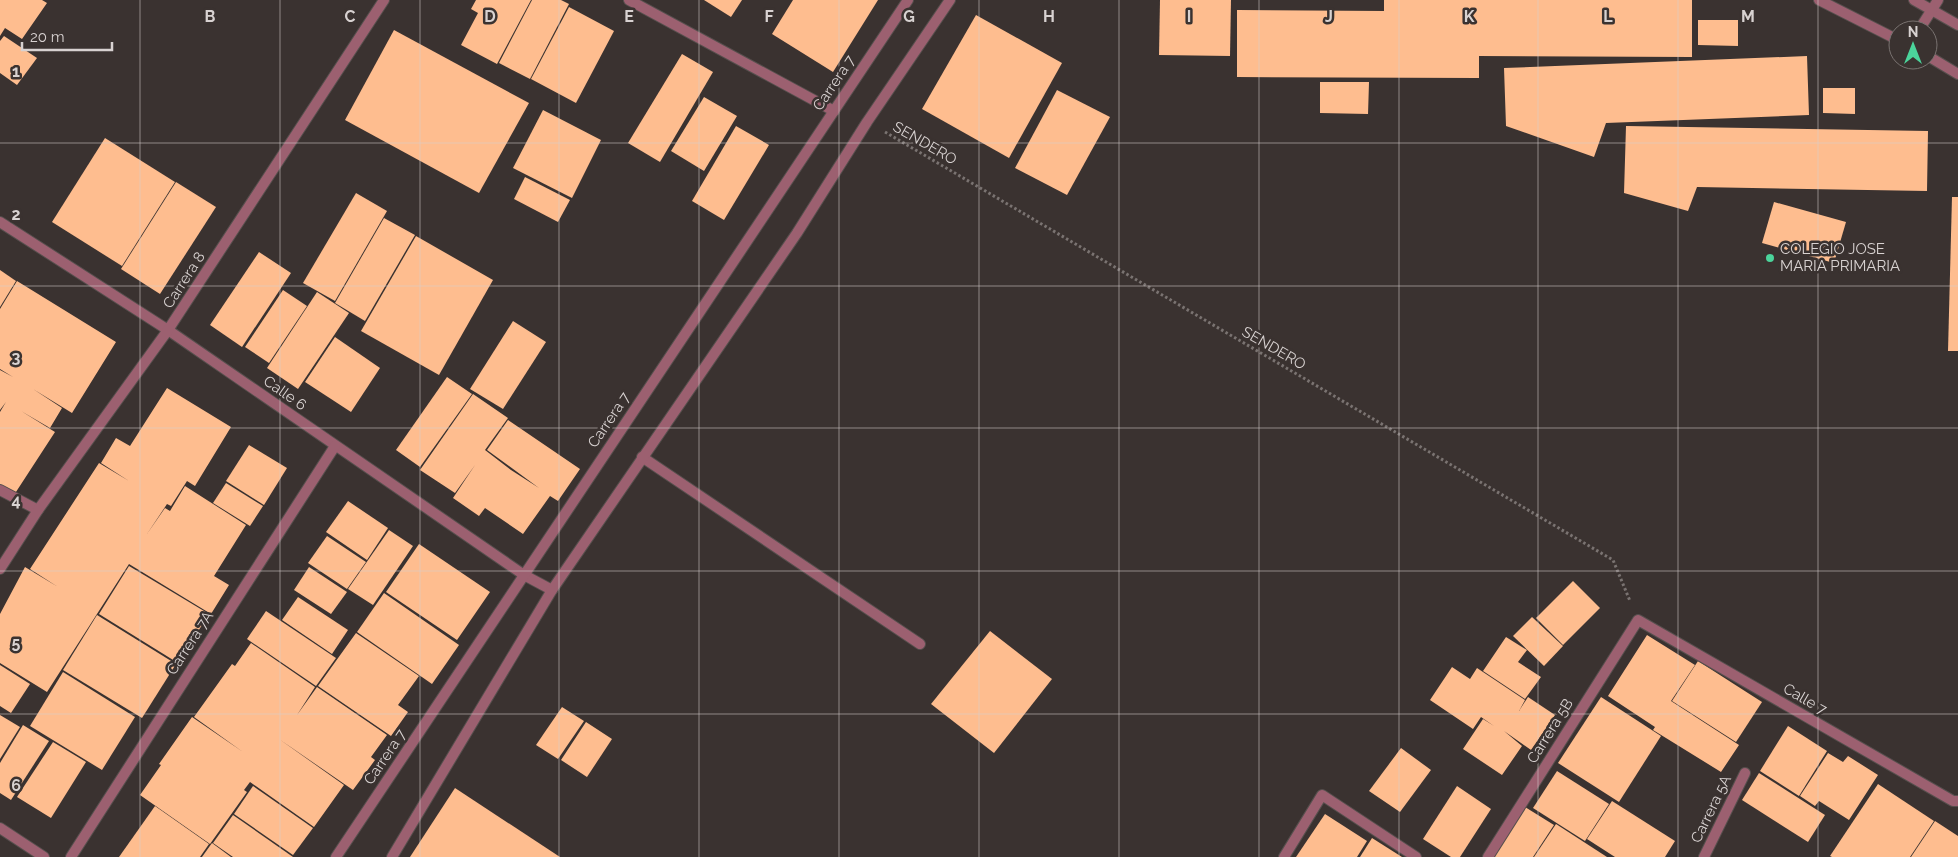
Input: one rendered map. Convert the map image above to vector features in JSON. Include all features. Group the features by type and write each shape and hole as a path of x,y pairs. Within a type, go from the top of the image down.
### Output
{"street":[{"name":"Carrera 8","path":"0,570 38,510 168,330 384,0"},
{"path":"629,0 834,112"},
{"name":"Carrera 7","path":"336,857 908,0"},
{"path":"392,857 552,590 796,233 867,122 950,0"},
{"path":"1819,0 1888,35"},
{"path":"1914,0 1934,4 1958,25"},
{"path":"1925,20 1934,4"},
{"path":"1938,62 1958,74"},
{"name":"Calle 6","path":"0,222 168,330 524,575 552,590"},
{"name":"Carrera 7A","path":"71,857 335,446"},
{"path":"642,457 920,644"},
{"path":"0,490 38,510"},
{"name":"Calle 7","path":"1638,620 1953,801 1958,801"},
{"name":"Carrera 5B","path":"1488,857 1638,620"},
{"name":"Carrera 5A","path":"1704,857 1745,773"},
{"path":"1284,857 1322,795 1416,857"},
{"path":"0,828 44,857"}],"path":[{"name":"SENDERO","path":"867,122 1613,560 1638,620"}],"building":[{"path":"0,0 42,0 47,3 22,39 5,28 0,36"},
{"path":"476,0 531,0 497,64 461,45 478,13 471,9"},
{"path":"532,0 561,0 569,4 530,79 499,63"},
{"path":"704,0 742,0 731,17"},
{"path":"793,0 878,0 833,72 772,34"},
{"path":"1160,0 1231,0 1230,56 1159,55"},
{"path":"1384,0 1692,0 1692,57 1479,56 1479,78 1237,77 1237,10 1384,11"},
{"path":"569,7 614,31 576,103 531,79"},
{"path":"976,15 1062,63 1009,158 922,109"},
{"path":"1698,20 1738,20 1738,46 1698,45"},
{"path":"394,30 529,103 479,193 345,120"},
{"path":"4,36 37,58 17,85 0,73 0,41"},
{"path":"682,54 713,72 660,162 628,143"},
{"path":"1807,56 1809,115 1606,123 1594,157 1506,126 1504,68"},
{"path":"1320,82 1369,82 1368,114 1320,113"},
{"path":"1823,88 1855,88 1855,114 1823,113"},
{"path":"1057,90 1110,117 1067,195 1015,168"},
{"path":"704,97 737,116 704,171 671,151"},
{"path":"543,110 601,140 572,198 513,168"},
{"path":"736,126 769,145 724,220 692,201"},
{"path":"1626,126 1928,131 1927,191 1697,187 1688,211 1624,193"},
{"path":"105,138 175,182 122,266 52,222"},
{"path":"525,177 570,200 558,222 514,199"},
{"path":"176,182 216,207 160,294 121,269"},
{"path":"356,193 387,211 335,301 303,283"},
{"path":"1952,197 1958,197 1958,351 1948,351"},
{"path":"1774,202 1846,222 1834,263 1762,243"},
{"path":"384,218 415,235 365,321 335,303"},
{"path":"416,236 493,280 439,375 361,331"},
{"path":"259,252 291,273 242,347 210,325"},
{"path":"0,270 16,281 0,307"},
{"path":"17,281 116,342 72,413 33,389 62,408 50,428 21,411 55,432 14,495 0,486 0,412 6,402 0,410 0,370 13,377 0,369 0,309"},
{"path":"283,290 307,306 269,363 245,347"},
{"path":"317,292 349,313 298,389 267,368"},
{"path":"513,321 546,342 503,409 470,389"},
{"path":"335,337 380,368 351,412 305,382"},
{"path":"447,377 472,394 420,467 396,450"},
{"path":"167,388 231,427 195,486 187,481 171,506 167,504 147,534 165,508 170,511 185,486 246,525 214,576 229,585 211,614 129,564 47,692 0,663 0,614 25,567 58,587 30,569 99,463 129,481 101,463 116,438 130,446"},
{"path":"473,394 508,418 485,450 511,470 539,488 487,450 508,420 580,469 558,501 550,496 523,534 485,508 479,516 453,498 475,465 455,493 420,470"},
{"path":"249,445 287,468 264,505 226,481"},
{"path":"226,483 263,506 250,526 213,503"},
{"path":"348,501 388,528 367,560 326,532"},
{"path":"389,530 413,546 373,605 348,589"},
{"path":"327,536 366,562 347,589 308,563"},
{"path":"419,544 490,592 457,640 386,592"},
{"path":"129,566 209,614 178,663 99,614"},
{"path":"309,567 347,592 331,614 294,590"},
{"path":"1573,581 1600,608 1563,645 1536,618"},
{"path":"384,593 459,645 432,684 357,632"},
{"path":"298,597 348,630 332,654 282,620"},
{"path":"266,611 336,658 316,686 247,639"},
{"path":"97,615 176,664 142,718 63,670"},
{"path":"1532,617 1563,646 1544,666 1513,636"},
{"path":"990,631 1052,679 994,753 931,704"},
{"path":"356,633 419,676 398,705 408,712 391,736 318,686"},
{"path":"1647,635 1695,665 1671,701 1739,745 1721,772 1653,730 1655,727 1608,696"},
{"path":"1506,637 1527,650 1518,662 1541,677 1525,699 1483,671"},
{"path":"251,643 315,687 297,715 317,687 387,735 371,757 375,760 353,790 279,739 344,785 314,827 250,782 244,790 247,792 210,844 140,795 192,717 243,752 194,717 232,664 235,666"},
{"path":"1698,661 1762,702 1736,742 1672,701"},
{"path":"0,665 30,684 11,713 0,706"},
{"path":"1452,667 1470,679 1477,668 1525,700 1519,711 1528,697 1555,715 1531,750 1504,731 1522,746 1502,775 1463,749 1483,719 1494,726 1481,717 1473,729 1430,700"},
{"path":"63,672 135,717 102,770 30,726"},
{"path":"1601,697 1661,736 1619,802 1558,763"},
{"path":"562,707 584,721 558,759 536,745"},
{"path":"0,715 20,727 0,759"},
{"path":"586,722 612,739 587,777 561,760"},
{"path":"23,725 49,741 11,800 0,793 0,763"},
{"path":"1788,726 1827,751 1799,796 1760,771"},
{"path":"53,742 86,762 51,818 17,797"},
{"path":"1401,748 1431,770 1400,812 1369,791"},
{"path":"1828,753 1843,762 1848,756 1878,775 1849,820 1819,801 1815,806 1800,796"},
{"path":"1557,771 1609,804 1585,841 1533,808"},
{"path":"1759,773 1825,815 1808,842 1742,800"},
{"path":"1878,784 1934,821 1910,857 1830,856"},
{"path":"253,786 313,828 293,855 234,814"},
{"path":"1457,786 1491,809 1460,857 1451,857 1423,839"},
{"path":"455,788 560,857 410,857"},
{"path":"1612,801 1675,841 1665,857 1615,857 1587,839"},
{"path":"155,806 209,844 200,857 119,857"},
{"path":"1525,807 1554,825 1533,857 1493,857"},
{"path":"1325,814 1367,841 1357,857 1296,857"},
{"path":"233,815 293,857 233,857 213,843"},
{"path":"1935,821 1958,836 1958,857 1911,857"},
{"path":"1556,824 1607,857 1534,857"},
{"path":"1372,838 1402,857 1360,857"},
{"path":"212,843 231,857 202,857"}],"place":[{"name":"COLEGIO JOSE MARIA PRIMARIA","path":"1770,258"}]}
